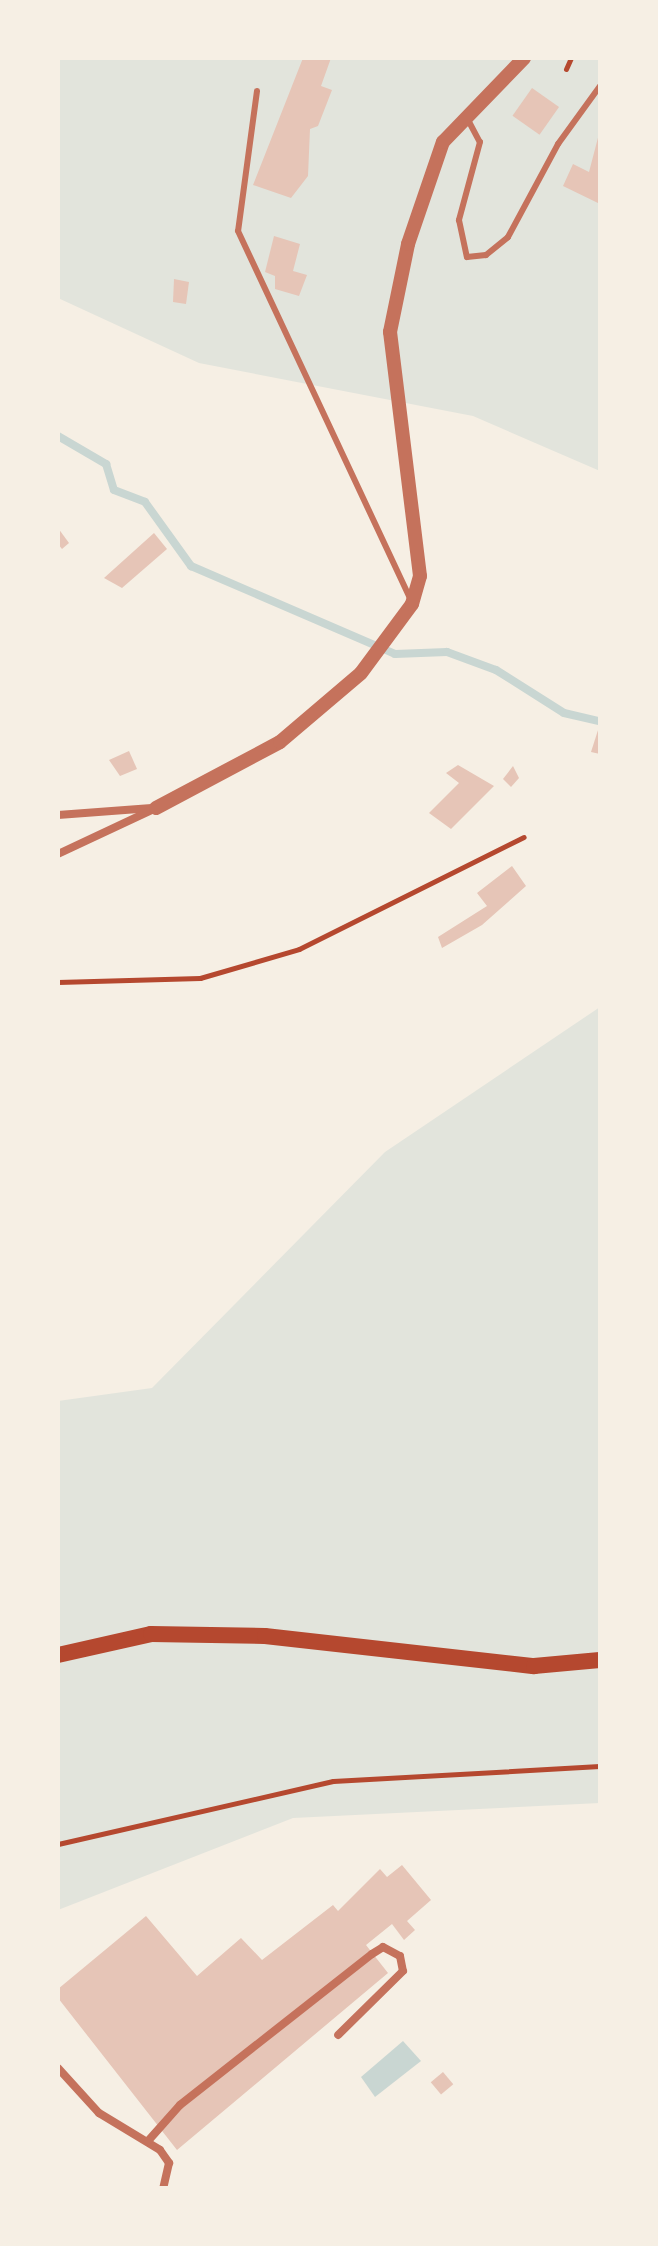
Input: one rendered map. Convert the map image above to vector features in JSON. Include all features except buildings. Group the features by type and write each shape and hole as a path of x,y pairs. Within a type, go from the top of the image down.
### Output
{"main road":[{"path":"58,1655 151,1634 265,1636 534,1666 600,1660"}],"street":[{"path":"58,854 156,808 280,742 361,673 396,632 412,604 420,576 390,332 431,169 465,115 524,58"},
{"path":"58,815 156,808"},
{"path":"148,2141 180,2105 372,1954 383,1947 400,1956 403,1971 338,2035"},
{"path":"58,2068 99,2113 148,2141 169,2163 163,2188"}],"lane":[{"path":"465,115 480,142 459,220 467,257 486,255 508,237 558,144 600,86"},
{"path":"257,91 238,231 412,604"}],"path":[{"path":"566,69 571,58"},
{"path":"58,982 200,978 299,949 524,837"},
{"path":"58,1844 333,1781 600,1766"}],"shaded area":[{"path":"58,58 600,58 600,471 473,416 199,363 58,298"},
{"path":"600,1007 600,1803 293,1818 58,1910 58,1401 152,1388 385,1152"},
{"path":"403,2041 421,2061 375,2097 361,2077"}],"waterway":[{"path":"58,436 106,464 114,490 145,502 191,566 395,654 447,652 496,670 564,713 600,721"}]}
